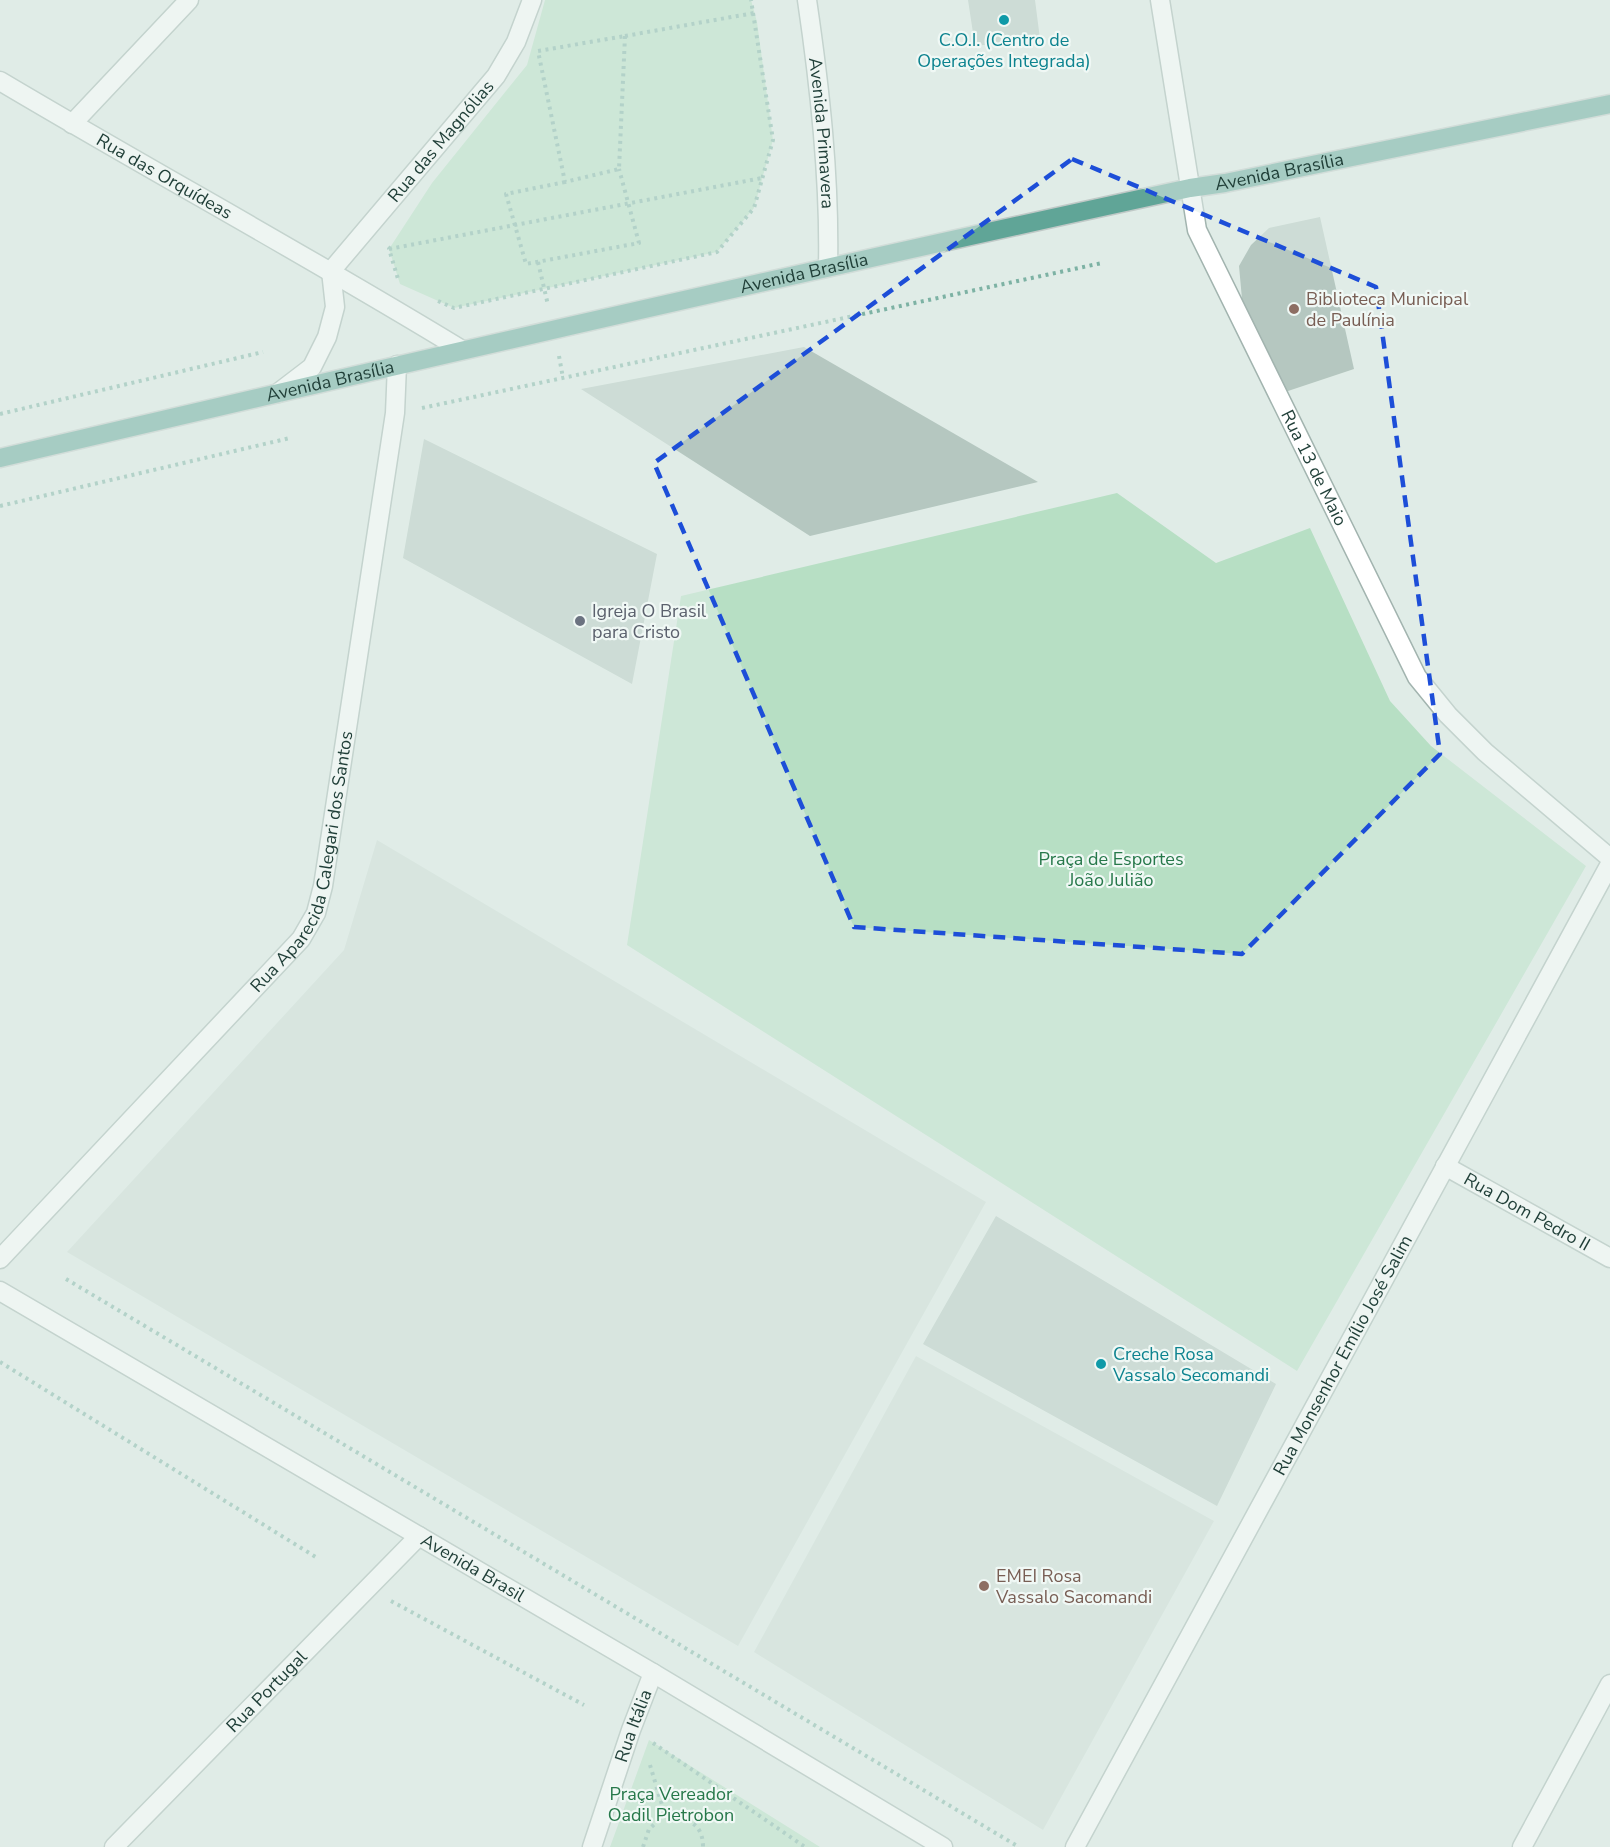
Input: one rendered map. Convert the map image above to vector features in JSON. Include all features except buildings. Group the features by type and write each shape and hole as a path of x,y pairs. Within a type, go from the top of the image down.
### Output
{"main road":[{"name":"Avenida Brasília","path":"0,458 828,267 1190,188 1610,104"}],"street":[{"path":"72,124 189,0"},
{"name":"Rua das Magnólias","path":"331,271 496,76 516,42 532,0"},
{"name":"Avenida Primavera","path":"807,0 820,88 829,228 828,267"},
{"name":"Rua 13 de Maio","path":"1160,0 1197,230 1418,677 1448,715 1485,752 1610,858"},
{"name":"Rua das Orquídeas","path":"0,81 331,271 462,350"},
{"path":"278,393 312,367 327,337 335,307 331,271"},
{"name":"Rua Aparecida Calegari dos Santos","path":"0,1259 302,939 316,913 323,886 395,413 397,365"},
{"name":"Rua Monsenhor Emílio José Salim","path":"1075,1847 1610,864"},
{"name":"Rua Dom Pedro II","path":"1445,1166 1610,1258"},
{"name":"Avenida Brasil","path":"0,1291 653,1673 943,1847"},
{"name":"Rua Portugal","path":"114,1847 419,1536"},
{"name":"Rua Itália","path":"592,1847 631,1730 653,1673"},
{"path":"1522,1847 1610,1684"}],"path":[{"path":"433,298 454,308 717,252 754,208 773,140 751,0"},
{"path":"565,182 538,51 754,12"},
{"path":"619,170 506,194 526,264 639,243 619,170 625,36"},
{"path":"389,249 763,178"},
{"path":"389,249 396,240"},
{"path":"389,249 400,284"},
{"path":"395,413 1102,263"},
{"path":"0,414 263,352"},
{"path":"0,506 290,438"},
{"path":"66,1279 1019,1847"},
{"path":"0,1362 319,1559"},
{"path":"391,1601 584,1705"},
{"path":"649,1740 805,1847"},
{"path":"648,1761 665,1815"},
{"path":"643,1847 649,1829 665,1815 685,1818 695,1825 703,1840 703,1847"}],"highlighted area":[{"path":"1072,159 1376,287 1440,754 1242,954 854,927 654,463"}],"shaded area":[{"path":"377,840 986,1202 738,1646 67,1252 344,950"},
{"name":"EMEI Rosa Vassalo Sacomandi","path":"916,1356 1214,1521 1043,1830 754,1652"}],"green space":[{"path":"545,0 751,0 757,22 773,140 754,208 717,252 454,308 400,284 389,249 432,183 527,65"},
{"name":"Praça de Esportes João Julião","path":"1117,493 1216,563 1310,528 1390,701 1431,746 1586,866 1297,1371 627,945 681,596"},
{"name":"Praça Vereador Oadil Pietrobon","path":"649,1740 820,1847 610,1847"}],"place":[{"name":"C.O.I. (Centro de Operações Integrada)","path":"1004,20"},
{"name":"Biblioteca Municipal de Paulínia","path":"1294,309"},
{"name":"Igreja O Brasil para Cristo","path":"580,621"},
{"name":"Creche Rosa Vassalo Secomandi","path":"1101,1364"},
{"name":"EMEI Rosa Vassalo Sacomandi","path":"984,1586"}]}
